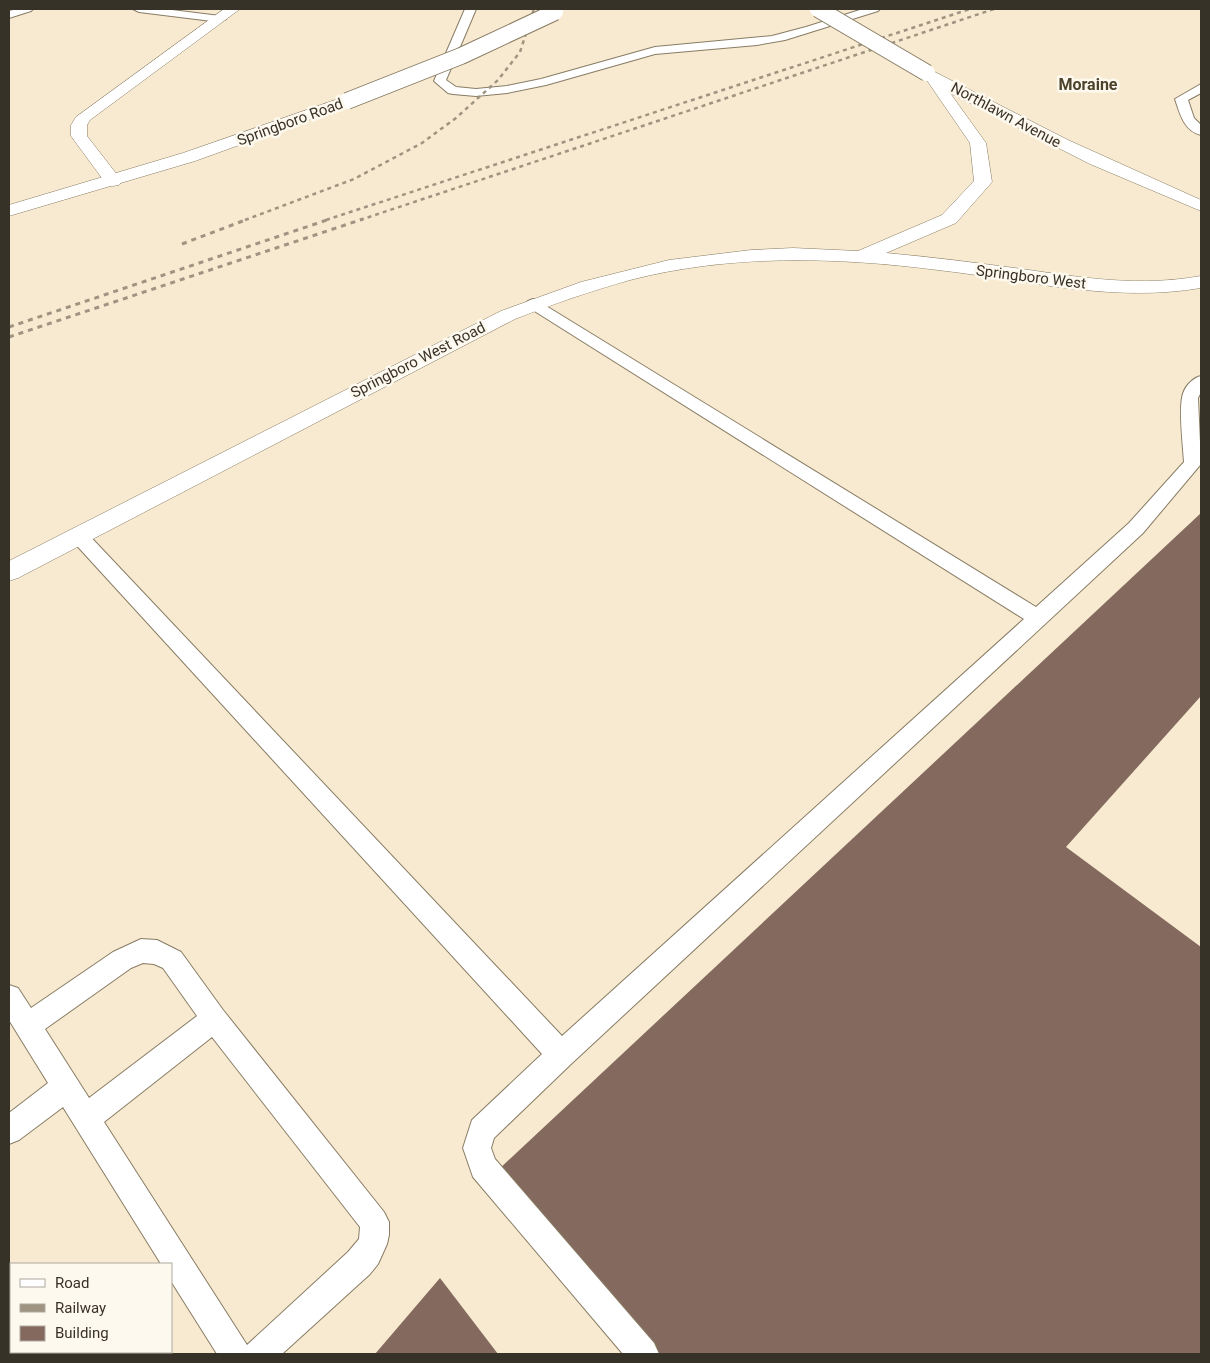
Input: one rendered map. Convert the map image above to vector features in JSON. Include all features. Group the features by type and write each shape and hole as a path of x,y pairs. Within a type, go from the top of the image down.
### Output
{"street":[{"path":"113,181 79,136 79,125 84,117 233,9"},
{"name":"Northlawn Avenue","path":"818,9 1007,118 1067,148 1201,206"},
{"name":"Springboro Road","path":"9,212 189,158 347,101 461,56 559,10"},
{"path":"860,256 949,219 983,182 978,143 927,73"},
{"name":"Springboro West Road","path":"9,572 458,340 534,304 599,281 682,263 731,257 792,254 860,256"},
{"name":"Springboro West","path":"860,256 1107,287 1182,286 1201,282"}],"lane":[{"path":"9,15 27,9"},
{"path":"139,9 220,19"},
{"path":"470,9 440,81 442,85 448,88 484,92 529,86 654,51 676,47 750,43 773,39 874,9"},
{"path":"1201,88 1181,99 1188,120 1201,131"},
{"path":"534,304 1038,618"},
{"path":"643,1354 483,1167 478,1148 482,1130 561,1055 1136,528 1193,463 1190,398 1195,387 1201,381"},
{"path":"78,536 561,1055"},
{"path":"27,1026 122,960 141,951 157,952 172,960 214,1019 374,1222 375,1237 370,1249 360,1263 259,1354"},
{"path":"9,997 86,1118 170,1263"},
{"path":"86,1118 214,1019"},
{"path":"9,1130 66,1087"},
{"path":"175,1271 235,1354"}],"building":[{"path":"1201,513 1201,696 1066,847 1201,947 1201,1354 653,1354 497,1171"},
{"path":"440,1278 498,1354 375,1354"}],"railway":[{"path":"245,220 354,179 422,143 456,118 498,80 520,52 534,9"},
{"path":"326,220 970,9"},
{"path":"360,220 994,9"},
{"path":"182,244 248,219"},
{"path":"9,327 330,219"},
{"path":"9,337 360,220"}],"district":[{"name":"Moraine","path":"1088,84"}]}
